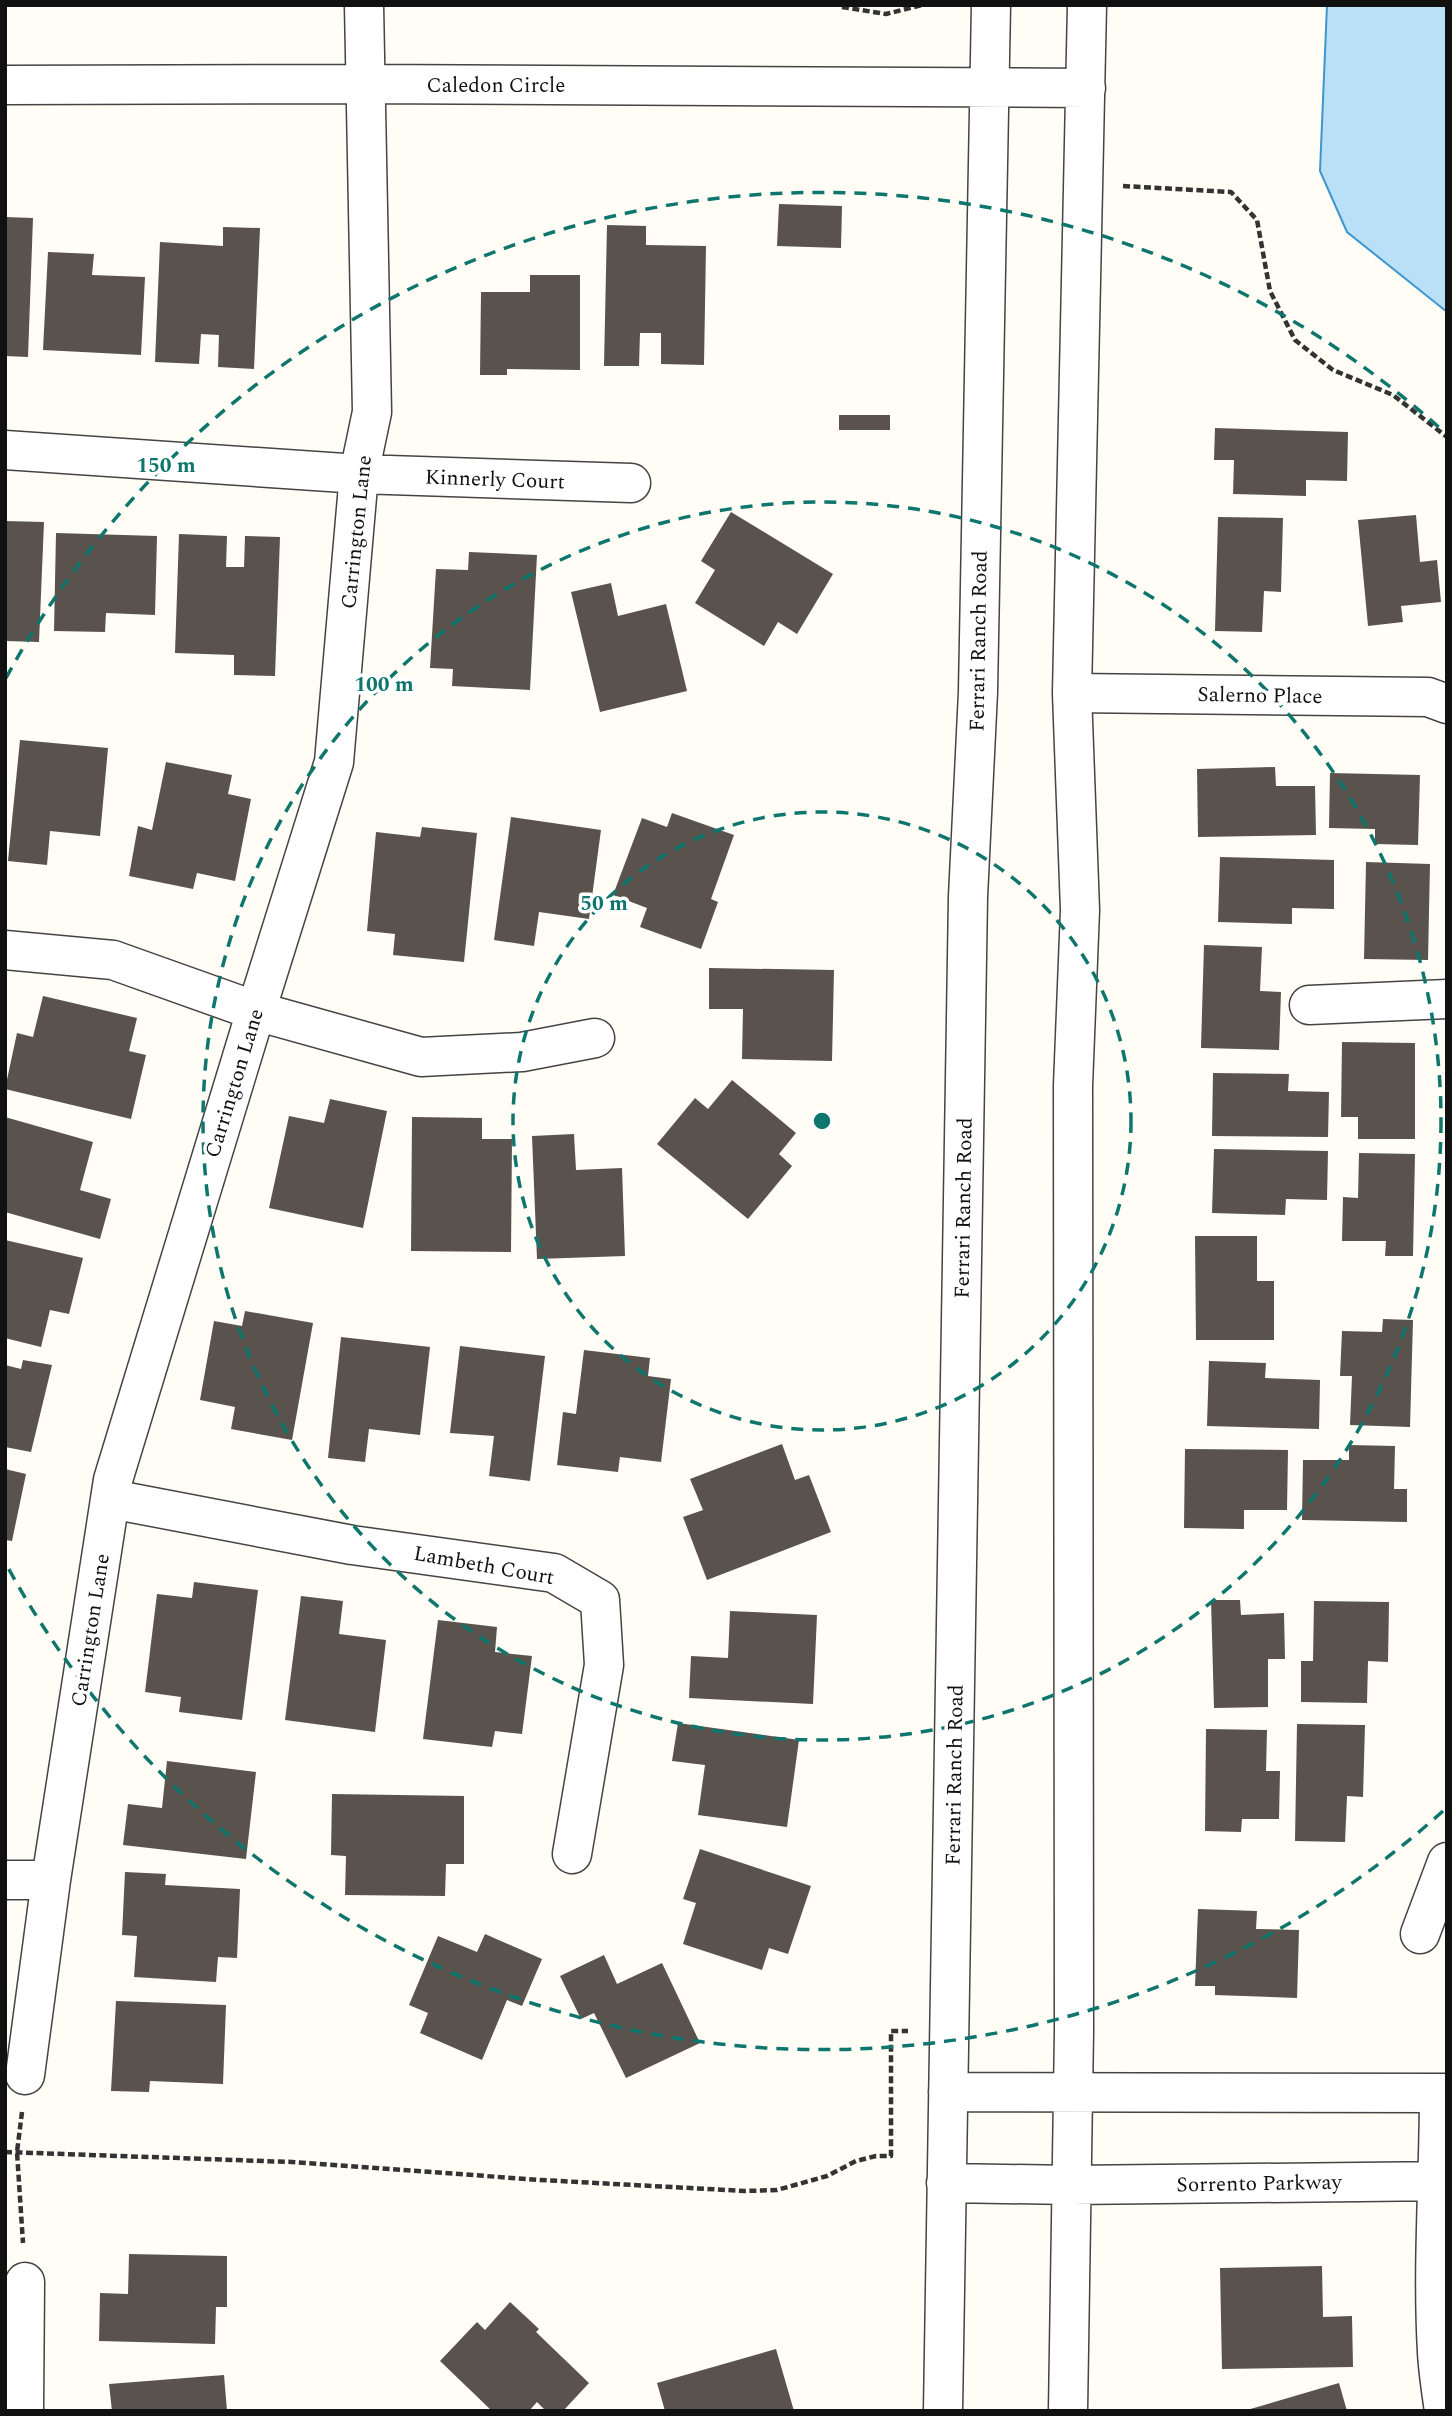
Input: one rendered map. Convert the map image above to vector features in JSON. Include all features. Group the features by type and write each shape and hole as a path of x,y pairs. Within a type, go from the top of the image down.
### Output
{"street":[{"name":"Carrington Lane","path":"25,2075 51,1880 113,1480 334,762 359,474 372,412 364,5"},
{"name":"Ferrari Ranch Road","path":"943,2411 968,910 978,678 991,5"},
{"path":"1068,2411 1073,2092 1073,1086 1080,910 1072,693 1087,5"},
{"name":"Caledon Circle","path":"5,85 1086,88"},
{"name":"Kinnerly Court","path":"5,450 359,474 631,484"},
{"name":"Salerno Place","path":"1072,693 1428,697 1447,704"},
{"path":"5,950 113,960 256,1011 421,1057 522,1052 595,1038"},
{"path":"1309,1005 1447,999"},
{"name":"Lambeth Court","path":"111,1499 352,1545 554,1573 600,1600 604,1665 572,1854"},
{"path":"1420,1934 1447,1862"},
{"path":"5,1880 51,1880"},
{"path":"948,2092 1443,2093 1443,2181 1435,2231 1437,2353 1444,2411"},
{"name":"Sorrento Parkway","path":"946,2183 1071,2185 1443,2181"},
{"path":"24,2411 25,2282"}],"path":[{"path":"842,7 886,14 922,5"},
{"path":"1084,184 1231,192 1257,220 1270,291 1295,340 1333,370 1393,395 1447,437"},
{"path":"5,2152 292,2162 505,2178 745,2191 789,2187 827,2176 856,2161 876,2156 891,2156 891,2031 949,2031"},
{"path":"25,2075 17,2152 25,2282"}],"water":[{"path":"1327,5 1447,5 1447,312 1347,232 1320,171"}],"building":[{"path":"779,204 842,206 841,248 777,246"},
{"path":"5,217 33,218 28,357 5,356"},
{"path":"607,225 646,226 646,245 706,246 704,365 661,364 661,333 640,333 639,366 604,366"},
{"path":"223,227 260,228 254,369 218,367 219,335 201,334 199,364 155,362 160,242 223,246"},
{"path":"48,252 94,254 92,275 145,277 141,355 43,350"},
{"path":"530,275 580,275 580,370 507,369 507,375 480,375 481,292 530,292"},
{"path":"839,415 890,415 890,430 839,430"},
{"path":"1215,428 1348,432 1347,481 1306,480 1306,496 1233,494 1234,460 1214,460"},
{"path":"731,512 833,574 797,634 778,622 764,646 695,603 715,570 701,561"},
{"path":"1416,515 1420,562 1437,560 1441,602 1401,606 1403,622 1368,626 1358,520"},
{"path":"1218,517 1283,518 1281,592 1264,591 1262,632 1215,631"},
{"path":"5,521 44,522 39,642 5,641"},
{"path":"56,533 157,536 155,615 106,613 105,632 54,631"},
{"path":"179,534 227,536 226,567 244,567 245,536 280,537 275,676 234,675 234,655 175,653"},
{"path":"469,552 537,555 530,690 452,686 453,669 430,668 436,569 468,570"},
{"path":"611,583 618,616 666,604 687,691 600,712 571,592"},
{"path":"20,740 108,748 100,836 50,831 47,865 8,861"},
{"path":"166,762 232,775 228,794 251,799 235,881 197,873 193,889 129,876 138,826 152,830"},
{"path":"1275,767 1276,786 1315,786 1316,835 1198,837 1197,769"},
{"path":"1330,773 1420,775 1418,845 1375,844 1375,829 1329,828"},
{"path":"672,813 734,835 711,899 718,902 701,949 640,927 647,908 613,895 642,818 667,827"},
{"path":"511,817 601,830 589,919 539,912 534,946 494,940"},
{"path":"422,827 477,833 464,962 393,955 395,934 367,931 376,832 420,837"},
{"path":"1220,857 1334,860 1334,909 1292,908 1292,924 1218,922"},
{"path":"1366,862 1430,864 1428,960 1364,959"},
{"path":"1204,945 1262,947 1260,991 1281,992 1279,1050 1201,1048"},
{"path":"709,968 834,970 832,1061 742,1059 743,1009 709,1009"},
{"path":"43,996 137,1018 129,1051 146,1055 131,1119 5,1089 17,1033 33,1037"},
{"path":"1342,1042 1415,1043 1415,1139 1358,1139 1358,1117 1341,1117"},
{"path":"1213,1073 1289,1074 1288,1091 1329,1092 1328,1137 1212,1136"},
{"path":"732,1080 796,1133 779,1154 792,1166 748,1219 657,1144 695,1098 708,1109"},
{"path":"330,1099 387,1111 363,1228 269,1208 289,1116 324,1123"},
{"path":"5,1117 93,1142 80,1190 111,1199 100,1239 5,1212"},
{"path":"412,1117 482,1118 482,1139 512,1139 511,1252 411,1251"},
{"path":"574,1134 576,1170 622,1168 625,1256 537,1259 532,1136"},
{"path":"1214,1149 1328,1151 1327,1200 1286,1199 1285,1215 1212,1213"},
{"path":"1359,1153 1415,1154 1413,1256 1385,1256 1386,1241 1342,1241 1343,1197 1358,1198"},
{"path":"1195,1236 1257,1236 1257,1281 1274,1281 1274,1340 1196,1340"},
{"path":"5,1240 83,1258 69,1314 50,1310 41,1347 5,1338"},
{"path":"245,1311 313,1323 292,1440 231,1429 235,1407 200,1400 214,1321 242,1326"},
{"path":"1383,1319 1413,1320 1410,1427 1350,1425 1352,1376 1340,1376 1342,1331 1382,1332"},
{"path":"341,1337 430,1347 420,1435 369,1429 365,1462 328,1458"},
{"path":"460,1346 545,1356 530,1481 489,1476 494,1436 450,1433"},
{"path":"584,1350 650,1358 648,1376 671,1379 661,1462 620,1457 618,1472 557,1465 563,1412 576,1414"},
{"path":"23,1360 52,1365 31,1452 5,1447 5,1365 21,1369"},
{"path":"1209,1361 1266,1363 1265,1378 1320,1380 1319,1429 1207,1426"},
{"path":"782,1444 795,1480 809,1475 831,1532 707,1580 683,1517 703,1510 690,1479"},
{"path":"1349,1445 1395,1446 1394,1489 1407,1489 1407,1522 1302,1520 1303,1460 1349,1460"},
{"path":"1185,1449 1288,1450 1287,1510 1244,1510 1244,1529 1184,1528"},
{"path":"5,1469 26,1474 12,1541 5,1540"},
{"path":"194,1582 258,1590 242,1720 179,1712 181,1697 145,1692 157,1594 192,1598"},
{"path":"301,1596 343,1601 339,1634 386,1640 375,1732 285,1720"},
{"path":"1211,1600 1240,1600 1241,1615 1284,1613 1285,1659 1268,1659 1268,1707 1214,1708"},
{"path":"1314,1601 1389,1602 1388,1662 1368,1661 1367,1703 1301,1702 1301,1661 1313,1661"},
{"path":"730,1611 817,1615 813,1704 689,1698 691,1656 728,1658"},
{"path":"438,1620 497,1627 495,1652 532,1656 522,1734 495,1731 492,1747 423,1739"},
{"path":"678,1723 799,1740 787,1827 698,1815 705,1765 672,1761"},
{"path":"1297,1724 1365,1725 1363,1797 1347,1796 1345,1842 1295,1841"},
{"path":"1206,1729 1267,1730 1266,1771 1280,1771 1279,1819 1242,1819 1241,1832 1205,1831"},
{"path":"167,1761 256,1772 246,1859 123,1845 128,1804 162,1808"},
{"path":"332,1794 464,1796 464,1864 446,1864 445,1896 345,1895 346,1856 331,1855"},
{"path":"700,1849 811,1886 788,1954 769,1948 762,1970 683,1944 696,1903 683,1899"},
{"path":"125,1872 166,1874 165,1885 240,1889 237,1958 218,1957 216,1982 134,1977 137,1936 122,1935"},
{"path":"1198,1909 1257,1911 1256,1929 1299,1930 1297,1998 1215,1995 1215,1986 1195,1986"},
{"path":"485,1934 542,1959 522,2006 507,2000 482,2060 420,2033 428,2013 409,2005 438,1936 477,1952"},
{"path":"604,1955 617,1984 662,1963 700,2043 626,2078 594,2013 581,2019 560,1976"},
{"path":"116,2001 226,2005 223,2084 150,2081 149,2092 111,2091"},
{"path":"129,2254 227,2256 227,2307 216,2307 215,2344 99,2341 100,2293 128,2294"},
{"path":"1322,2266 1323,2317 1352,2316 1353,2367 1222,2369 1220,2268"},
{"path":"510,2302 539,2329 536,2332 589,2383 563,2411 546,2411 537,2402 529,2411 492,2411 440,2361 477,2322 485,2330"},
{"path":"776,2349 794,2411 665,2411 657,2383"},
{"path":"224,2375 227,2411 112,2411 109,2384"},
{"path":"1339,2383 1347,2411 1247,2411 1247,2410"}]}
